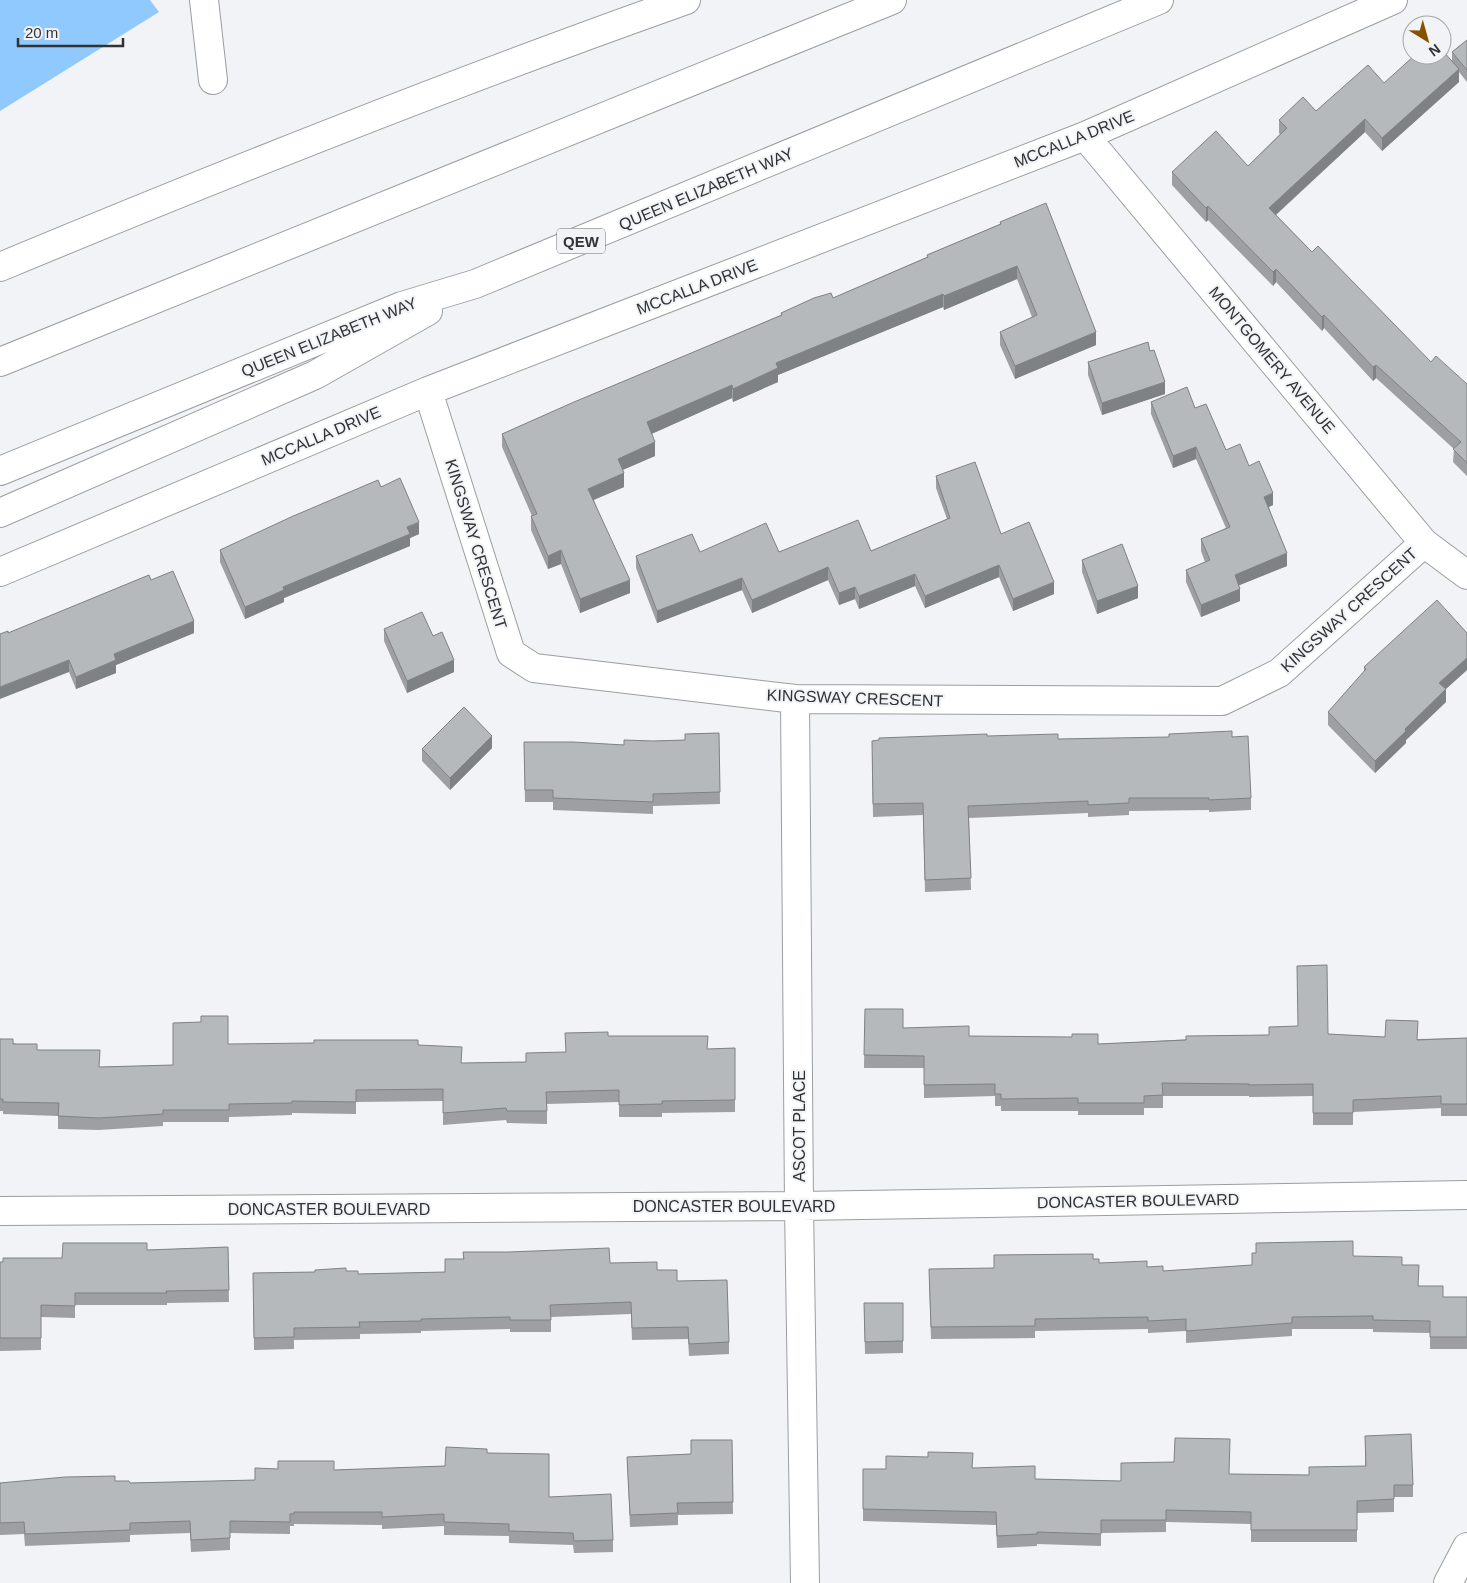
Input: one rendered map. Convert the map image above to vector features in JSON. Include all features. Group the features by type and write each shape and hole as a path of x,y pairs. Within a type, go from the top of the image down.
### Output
{"main road":[{"path":"204,0 213,80"},
{"path":"0,267 150,204 540,52 686,0"},
{"path":"0,362 892,0"},
{"name":"QUEEN ELIZABETH WAY","path":"0,471 402,306 475,284 1159,0"},
{"name":"MCCALLA DRIVE","path":"0,572 428,391 1086,136 1393,0"},
{"name":"MONTGOMERY AVENUE","path":"1086,136 1424,543 1467,575"},
{"path":"0,513 315,375 475,284"},
{"name":"KINGSWAY CRESCENT","path":"428,391 511,653 534,668 795,699 1222,701 1279,673 1424,543"},
{"name":"ASCOT PLACE","path":"795,699 805,1583"},
{"name":"DONCASTER BOULEVARD","path":"0,1211 800,1206 1467,1195"},
{"path":"1448,1583 1467,1547"}],"shaded area":[{"path":"0,0 150,0 159,12 0,111"}],"building":[{"path":"1467,40 1467,70 1452,52"},
{"path":"1452,61 1459,69 1382,138 1365,119 1269,208 1312,252 1318,246 1431,362 1436,356 1467,384 1467,463 1453,449 1461,442 1376,365 1373,367 1324,315 1322,317 1276,269 1273,272 1208,206 1206,208 1172,172 1216,131 1248,166 1287,128 1279,120 1303,97 1316,111 1368,65 1384,83 1404,65 1452,65"},
{"path":"1046,203 1096,332 1015,366 1000,332 1037,315 1017,266 944,296 943,294 776,363 778,368 733,389 732,385 647,422 655,442 618,459 624,473 588,489 630,580 580,599 561,550 548,556 531,516 537,514 502,434 782,315 781,313 814,298 831,293 833,298"},
{"path":"1148,342 1150,351 1154,350 1165,382 1102,403 1088,362"},
{"path":"1187,387 1195,408 1206,404 1226,450 1240,444 1249,466 1259,461 1273,493 1264,497 1287,553 1235,575 1240,589 1201,605 1186,570 1210,560 1201,539 1230,527 1196,447 1173,456 1151,402"},
{"path":"975,462 1001,534 1029,522 1054,582 1013,599 999,565 925,596 915,574 859,596 855,587 839,593 828,567 752,600 742,578 657,611 636,556 692,534 700,552 766,523 779,552 858,520 871,551 950,518 936,476"},
{"path":"400,478 419,522 407,527 410,534 283,587 284,590 245,607 220,550 378,480 381,487"},
{"path":"1122,544 1138,586 1097,601 1082,560"},
{"path":"173,571 194,621 114,654 116,660 76,677 69,660 0,687 0,634 8,631 8,633 149,575 151,580"},
{"path":"1437,600 1467,633 1467,658 1439,683 1446,689 1375,761 1328,712 1366,669 1364,667"},
{"path":"422,612 433,636 442,632 454,660 407,681 384,629"},
{"path":"464,707 492,736 450,778 422,749"},
{"path":"1232,731 1232,737 1248,736 1251,798 1209,800 1209,798 1129,798 1129,803 1088,805 1088,801 968,806 971,878 925,880 923,803 873,804 872,741 879,740 879,738 987,734 987,736 1058,734 1058,739 1169,737 1169,734"},
{"path":"719,733 720,792 653,794 653,802 553,798 553,790 525,790 524,742 624,745 624,740 685,740 685,734"},
{"path":"1327,965 1328,1034 1385,1037 1386,1020 1418,1021 1417,1040 1467,1038 1467,1104 1441,1104 1441,1096 1353,1100 1353,1113 1313,1113 1313,1084 1162,1083 1163,1095 1144,1096 1144,1103 1078,1103 1078,1098 1001,1099 1001,1094 995,1094 995,1084 924,1085 924,1056 864,1055 865,1009 903,1009 903,1028 969,1026 969,1036 1072,1037 1072,1034 1098,1034 1098,1044 1186,1040 1186,1036 1269,1035 1269,1027 1298,1026 1297,966"},
{"path":"201,1016 228,1016 228,1044 314,1043 314,1040 418,1040 418,1045 462,1047 461,1063 526,1062 526,1053 566,1052 565,1033 608,1032 608,1036 708,1036 707,1049 735,1048 735,1100 662,1101 662,1104 619,1105 619,1090 546,1092 547,1111 507,1111 506,1108 443,1113 443,1089 356,1090 356,1102 292,1101 292,1103 229,1104 229,1110 163,1110 163,1114 99,1118 58,1116 59,1103 3,1102 3,1099 0,1099 0,1039 13,1039 13,1044 37,1044 37,1050 100,1050 99,1067 173,1065 173,1023 201,1022"},
{"path":"1353,1241 1353,1256 1402,1257 1402,1265 1419,1265 1418,1286 1443,1286 1443,1297 1467,1297 1467,1337 1430,1337 1430,1321 1373,1320 1373,1316 1292,1317 1292,1323 1186,1331 1186,1319 1148,1321 1148,1317 1035,1319 1035,1326 931,1327 929,1269 994,1268 994,1255 1093,1254 1093,1259 1099,1259 1099,1263 1147,1261 1147,1267 1163,1266 1163,1271 1252,1265 1252,1253 1256,1253 1256,1243"},
{"path":"63,1243 147,1243 147,1250 228,1247 229,1290 166,1291 167,1293 75,1293 75,1306 41,1305 41,1338 0,1338 0,1262 3,1262 3,1258 62,1258"},
{"path":"609,1248 610,1263 657,1262 657,1270 677,1270 677,1281 727,1280 729,1342 689,1344 688,1327 632,1328 631,1302 550,1305 551,1320 510,1320 510,1317 359,1322 360,1327 294,1328 294,1337 254,1338 253,1273 315,1272 315,1270 346,1268 346,1271 358,1271 358,1274 445,1272 445,1259 464,1259 463,1252"},
{"path":"864,1303 903,1303 903,1341 865,1342"},
{"path":"1411,1434 1413,1485 1394,1485 1394,1499 1357,1501 1357,1530 1251,1530 1251,1512 1166,1510 1166,1520 1101,1520 1101,1534 1037,1532 1037,1534 997,1536 996,1512 863,1509 863,1469 886,1469 886,1456 928,1457 928,1452 973,1453 972,1468 1035,1466 1035,1479 1121,1481 1121,1463 1174,1462 1175,1438 1230,1439 1229,1474 1309,1475 1309,1467 1366,1466 1365,1436"},
{"path":"691,1440 732,1440 733,1502 677,1503 678,1513 630,1515 627,1457 691,1454"},
{"path":"446,1447 487,1449 487,1453 549,1454 549,1497 611,1494 613,1540 574,1541 573,1533 509,1531 509,1524 444,1522 444,1514 382,1517 382,1512 294,1512 294,1514 290,1514 290,1522 230,1521 230,1538 191,1540 190,1521 130,1523 130,1530 25,1534 24,1522 0,1523 0,1483 65,1477 115,1476 115,1481 129,1481 130,1483 255,1480 255,1468 278,1469 278,1461 334,1461 334,1470 445,1466"}]}
